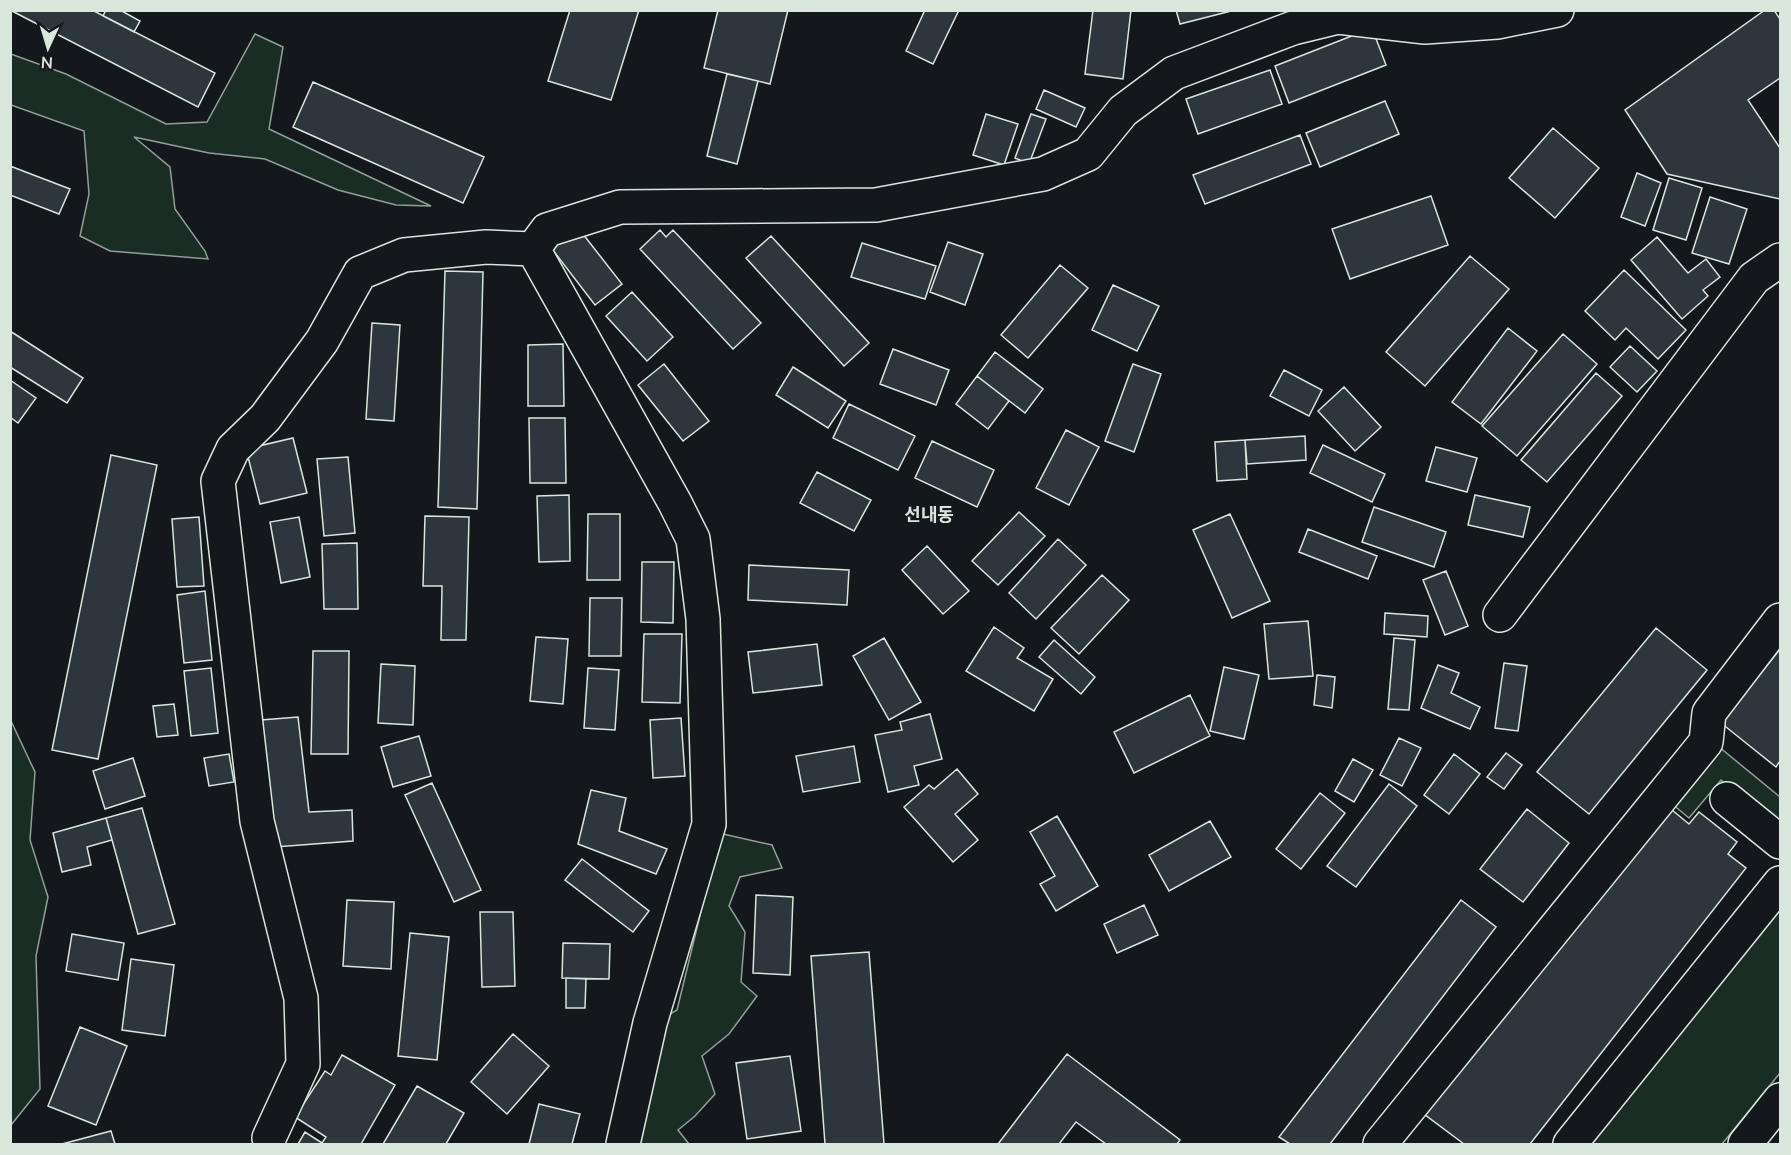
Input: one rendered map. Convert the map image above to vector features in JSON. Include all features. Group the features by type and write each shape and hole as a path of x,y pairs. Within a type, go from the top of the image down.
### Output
{"street":[{"path":"533,249 547,230 620,207 876,205 1043,174 1088,154 1122,111 1174,73 1293,28 1338,17 1425,27 1487,23 1557,10"},
{"path":"269,1138 303,1064 301,998 257,821 218,481 233,449 265,418 322,341 360,273 404,255 486,247 533,249"},
{"path":"533,249 693,539 703,618 709,824 650,1023 622,1144"},
{"path":"1500,615 1754,278 1780,260"},
{"path":"1380,1144 1706,742 1709,713 1780,621"},
{"path":"1727,799 1780,842"},
{"path":"1569,1144 1780,884"},
{"path":"1752,1142 1780,1100"}],"green space":[{"path":"255,34 283,47 269,129 431,206 396,205 338,190 265,159 209,153 134,137 170,167 175,209 205,251 208,259 110,251 80,236 89,194 84,131 11,105 11,54 66,74 166,124 207,122"},
{"path":"11,721 35,772 30,840 48,897 36,956 40,1089 11,1125"},
{"path":"1713,742 1780,797 1780,829 1721,780 1689,818 1666,799"},
{"path":"723,834 772,845 782,868 740,877 729,906 745,932 741,982 757,996 729,1034 702,1056 715,1094 695,1116 678,1130 689,1144 637,1144 663,1018 677,1010 706,891"},
{"path":"1780,902 1780,1073 1722,1144 1583,1144"}],"building":[{"path":"10,10 92,10 215,73 198,107"},
{"path":"106,10 120,10 140,21 134,32 103,16"},
{"path":"570,10 639,10 611,100 548,81"},
{"path":"718,10 788,10 770,84 704,68"},
{"path":"925,10 959,10 933,64 906,51"},
{"path":"1093,10 1131,10 1123,79 1085,74"},
{"path":"1176,10 1235,10 1180,24"},
{"path":"1765,10 1774,10 1780,19 1780,78 1748,100 1780,148 1780,199 1667,174 1625,110"},
{"path":"1372,28 1386,65 1289,103 1275,66"},
{"path":"1270,70 1282,104 1198,134 1186,99"},
{"path":"727,74 758,81 737,164 707,156"},
{"path":"313,82 484,157 463,203 293,127"},
{"path":"1044,90 1085,108 1076,127 1036,109"},
{"path":"1385,101 1399,134 1320,167 1306,133"},
{"path":"986,114 1018,124 1004,165 973,155"},
{"path":"1031,114 1046,119 1029,164 1015,158"},
{"path":"1553,128 1599,168 1555,218 1509,178"},
{"path":"1300,135 1311,164 1205,204 1193,175"},
{"path":"10,166 70,189 59,214 10,195"},
{"path":"1637,173 1661,183 1645,226 1621,217"},
{"path":"1669,178 1702,188 1686,240 1653,230"},
{"path":"1431,196 1448,245 1350,279 1332,229"},
{"path":"1710,197 1747,209 1729,264 1692,253"},
{"path":"579,229 622,284 595,305 552,249"},
{"path":"660,230 666,237 673,230 761,323 733,349 640,249"},
{"path":"771,236 869,343 844,366 746,258"},
{"path":"1657,237 1688,273 1706,259 1720,277 1703,290 1708,296 1682,319 1631,260"},
{"path":"948,242 983,254 965,305 930,292"},
{"path":"862,243 936,266 925,299 851,277"},
{"path":"1470,256 1509,289 1425,386 1386,352"},
{"path":"1060,265 1088,288 1028,358 1001,335"},
{"path":"1624,270 1686,330 1658,359 1626,328 1615,340 1585,311"},
{"path":"445,271 483,272 477,509 438,507"},
{"path":"1113,285 1159,306 1137,351 1092,330"},
{"path":"632,292 673,337 647,361 606,316"},
{"path":"372,323 400,325 394,421 366,419"},
{"path":"1508,328 1537,351 1481,424 1452,402"},
{"path":"10,331 83,378 67,403 10,367"},
{"path":"1563,334 1597,364 1517,456 1482,426"},
{"path":"563,344 564,406 528,406 528,345"},
{"path":"1630,346 1657,371 1637,392 1610,367"},
{"path":"893,349 949,370 936,405 880,384"},
{"path":"995,352 1043,389 1025,413 977,376"},
{"path":"664,364 709,421 683,441 638,385"},
{"path":"1133,364 1161,374 1134,452 1105,441"},
{"path":"793,367 846,401 828,428 776,395"},
{"path":"1284,370 1322,390 1309,416 1270,396"},
{"path":"1596,373 1622,396 1547,482 1521,460"},
{"path":"977,376 1009,401 988,429 956,404"},
{"path":"10,380 36,398 18,423 10,417"},
{"path":"1344,387 1381,427 1355,451 1318,411"},
{"path":"849,404 915,436 898,470 833,438"},
{"path":"529,418 565,418 566,483 530,483"},
{"path":"1066,430 1099,447 1069,505 1036,488"},
{"path":"1305,436 1306,460 1247,464 1245,440"},
{"path":"293,438 307,493 260,504 246,449"},
{"path":"1245,440 1247,479 1217,481 1215,442"},
{"path":"932,441 994,470 977,507 915,478"},
{"path":"1323,445 1385,474 1372,502 1310,473"},
{"path":"1436,447 1477,458 1467,492 1426,481"},
{"path":"111,455 157,465 98,759 52,750"},
{"path":"348,457 355,533 324,536 317,459"},
{"path":"817,472 871,500 854,531 800,503"},
{"path":"569,495 570,561 539,562 537,496"},
{"path":"1475,495 1530,507 1523,537 1468,525"},
{"path":"1374,507 1446,532 1434,567 1362,542"},
{"path":"1019,512 1045,536 998,585 972,561"},
{"path":"588,514 620,514 620,580 587,580"},
{"path":"1230,514 1270,601 1232,618 1193,530"},
{"path":"425,516 469,517 466,640 441,640 442,586 423,586"},
{"path":"199,517 204,586 177,587 172,519"},
{"path":"299,517 310,577 281,583 270,522"},
{"path":"1308,529 1377,556 1368,579 1299,552"},
{"path":"1058,539 1086,565 1036,619 1009,593"},
{"path":"357,543 358,609 324,609 322,544"},
{"path":"927,546 969,591 943,614 902,570"},
{"path":"642,562 674,562 673,623 641,622"},
{"path":"749,565 849,570 847,605 748,600"},
{"path":"1446,571 1468,626 1445,635 1423,580"},
{"path":"1102,575 1129,600 1079,654 1051,628"},
{"path":"205,591 212,660 184,663 177,595"},
{"path":"590,598 622,598 621,656 589,656"},
{"path":"1385,613 1428,616 1427,637 1384,634"},
{"path":"1308,621 1313,676 1269,679 1264,624"},
{"path":"994,627 1024,648 1017,658 1053,679 1034,711 966,671"},
{"path":"1656,628 1707,670 1589,814 1537,772"},
{"path":"644,634 682,634 680,703 642,702"},
{"path":"536,637 568,639 563,704 530,701"},
{"path":"884,638 921,702 889,720 853,656"},
{"path":"1394,638 1415,640 1409,710 1388,709"},
{"path":"1054,640 1095,677 1081,694 1039,657"},
{"path":"817,644 822,685 753,693 748,652"},
{"path":"1780,649 1780,761 1776,767 1721,723"},
{"path":"313,651 349,651 348,754 311,754"},
{"path":"1504,663 1527,666 1518,731 1495,728"},
{"path":"381,664 415,666 413,725 378,723"},
{"path":"1438,665 1459,673 1451,693 1480,707 1470,729 1421,708"},
{"path":"1224,667 1259,675 1244,739 1210,731"},
{"path":"211,668 218,733 191,736 184,671"},
{"path":"588,668 619,670 615,730 584,728"},
{"path":"1317,675 1335,677 1332,708 1314,705"},
{"path":"1190,695 1210,736 1134,773 1114,732"},
{"path":"174,704 178,735 157,737 153,706"},
{"path":"930,714 942,759 914,766 919,785 888,792 875,735 902,730 900,722"},
{"path":"298,717 309,812 352,810 353,841 275,847 261,720"},
{"path":"681,718 685,776 653,778 650,720"},
{"path":"419,736 431,776 393,787 381,747"},
{"path":"1399,738 1421,748 1402,786 1380,775"},
{"path":"854,746 860,782 803,792 796,756"},
{"path":"1506,753 1522,765 1504,789 1487,777"},
{"path":"229,754 234,782 209,786 204,758"},
{"path":"1454,754 1480,774 1449,814 1424,795"},
{"path":"133,758 145,796 105,809 93,771"},
{"path":"1353,759 1373,770 1354,802 1335,791"},
{"path":"957,769 978,794 955,814 978,840 953,862 904,807 929,785 934,789"},
{"path":"432,783 481,890 454,902 405,795"},
{"path":"1389,784 1417,806 1356,887 1327,866"},
{"path":"591,790 626,798 619,831 667,849 656,874 578,844"},
{"path":"1320,793 1345,813 1301,869 1276,849"},
{"path":"1666,805 1689,824 1699,812 1737,842 1728,854 1746,868 1530,1144 1464,1144 1424,1114"},
{"path":"142,808 175,924 138,934 106,818"},
{"path":"1527,809 1569,843 1523,902 1480,869"},
{"path":"1057,816 1098,886 1056,911 1040,884 1055,876 1030,832"},
{"path":"106,818 112,840 87,847 91,865 62,872 53,833"},
{"path":"1210,821 1231,857 1169,891 1149,855"},
{"path":"582,859 649,911 633,932 565,880"},
{"path":"756,895 793,897 790,975 753,973"},
{"path":"347,900 394,902 391,969 343,966"},
{"path":"1461,900 1496,927 1330,1144 1290,1144 1279,1137"},
{"path":"1144,905 1158,935 1117,953 1104,924"},
{"path":"480,912 513,912 515,986 482,987"},
{"path":"410,933 449,937 437,1060 398,1056"},
{"path":"72,934 124,943 118,980 66,971"},
{"path":"563,943 610,944 609,979 562,978"},
{"path":"869,952 884,1144 825,1144 811,956"},
{"path":"131,959 174,965 165,1036 122,1030"},
{"path":"566,978 586,979 585,1008 566,1008"},
{"path":"80,1027 127,1046 96,1125 48,1106"},
{"path":"513,1034 549,1066 507,1114 471,1082"},
{"path":"1067,1054 1180,1140 1177,1144 1106,1144 1076,1122 1059,1144 998,1144"},
{"path":"342,1055 395,1085 361,1144 298,1144 305,1132 322,1143 326,1137 295,1117 325,1071 331,1075"},
{"path":"790,1056 801,1131 747,1139 736,1063"},
{"path":"417,1086 464,1113 446,1144 383,1144"},
{"path":"539,1104 580,1114 572,1144 529,1144"},
{"path":"111,1131 115,1144 62,1144"}],"district":[{"name":"선내동","path":"929,515"}]}
